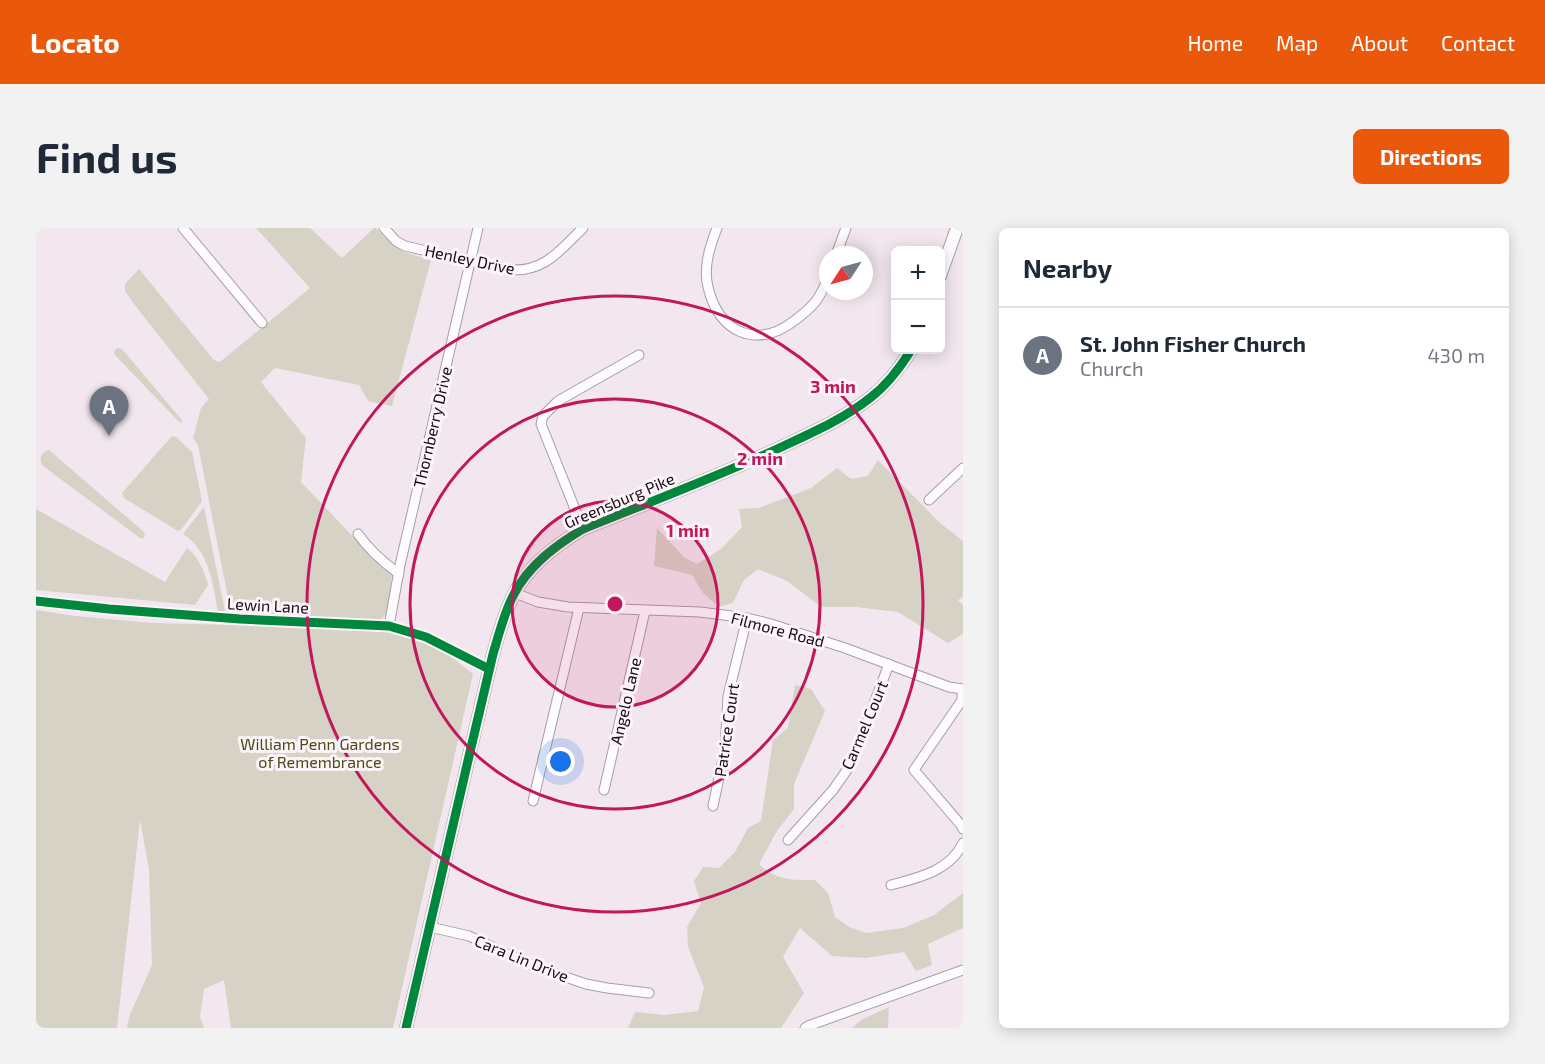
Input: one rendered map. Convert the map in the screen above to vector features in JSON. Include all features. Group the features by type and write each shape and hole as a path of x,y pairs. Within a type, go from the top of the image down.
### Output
{"street":[{"path":"183,228 262,323"},
{"name":"Henley Drive","path":"384,228 396,241 405,246 520,271 532,269 550,260 583,228"},
{"name":"Thornberry Drive","path":"389,626 478,228"},
{"path":"717,228 710,246 707,285 718,312 736,330 749,335 776,331 809,309 819,297"},
{"path":"839,246 846,228"},
{"path":"945,262 957,228"},
{"name":"Greensburg Pike","path":"406,1028 489,669 501,626 515,593 526,576 561,542 583,529 747,463 835,422 871,398 886,384 908,354"},
{"path":"583,529 541,424 543,416 558,401 639,355"},
{"path":"929,500 963,468"},
{"path":"358,534 364,544 399,574"},
{"name":"Filmore Road","path":"515,593 549,605 700,612 747,618 800,633 948,687 962,689"},
{"name":"Lewin Lane","path":"36,601 207,616 389,626 426,637 489,669"},
{"path":"533,801 579,608"},
{"name":"Angelo Lane","path":"604,790 645,611"},
{"name":"Patrice Court","path":"713,806 725,749 728,696 747,618"},
{"name":"Carmel Court","path":"788,840 833,790 847,770 889,664"},
{"path":"962,689 962,700 914,770 963,829"},
{"path":"891,885 938,869 956,856 963,843"},
{"name":"Cara Lin Drive","path":"430,927 469,936 533,966 586,984 649,993"},
{"path":"805,1028 963,970"}],"green space":[{"path":"256,228 310,228 342,258 376,228 400,250 431,260 392,406 368,401 359,385 275,368 261,382 306,438 301,482 392,576 387,613 380,620 254,614 251,611 232,609 198,445 193,438 201,408 209,399 125,291 125,284 139,269 213,359 221,361 310,288"},
{"path":"117,348 122,349 182,420 182,423 114,354"},
{"path":"172,436 192,452 202,501 178,531 124,498 122,493"},
{"path":"49,450 144,532 144,538 140,538 43,466 41,456"},
{"path":"878,460 940,523 963,541 963,597 958,600 963,605 963,634 948,643 898,612 856,607 821,607 787,581 758,569 744,580 733,603 719,607 702,592 692,575 654,566 657,528 685,558 697,564 721,549 742,527 739,509 759,508 811,488 837,468 851,479 868,476"},
{"path":"204,507 225,611 218,612 212,579 204,558 192,541 183,534"},
{"path":"36,509 165,582 187,548 198,560 208,585 195,605 36,590"},
{"name":"William Penn Gardens of Remembrance","path":"36,610 152,623 366,628 426,637 473,674 393,1028 231,1028 224,980 204,989 200,1017 204,1028 127,1028 129,1017 152,965 149,869 140,820 117,1028 36,1028"},
{"path":"795,685 811,689 825,711 794,784 794,809 777,831 759,864 778,877 815,880 828,893 835,917 849,927 866,933 903,928 934,915 963,893 963,928 928,944 932,965 916,971 904,952 866,958 832,956 800,928 783,957 804,993 781,1028 628,1028 635,1012 664,1015 698,1011 704,987 688,947 687,927 701,903 694,881 703,867 719,868 735,852 748,828 761,821 773,740 788,728"},
{"path":"889,1007 888,1028 852,1028 861,1020"}],"cycle path":[{"path":"406,1028 493,654 510,601 527,574 553,549 583,529 739,466 842,417 882,388 908,354"},
{"path":"36,601 240,619 389,626 426,637 489,669"}],"place":[{"name":"St. John Fisher Church","path":"109,436"}]}
